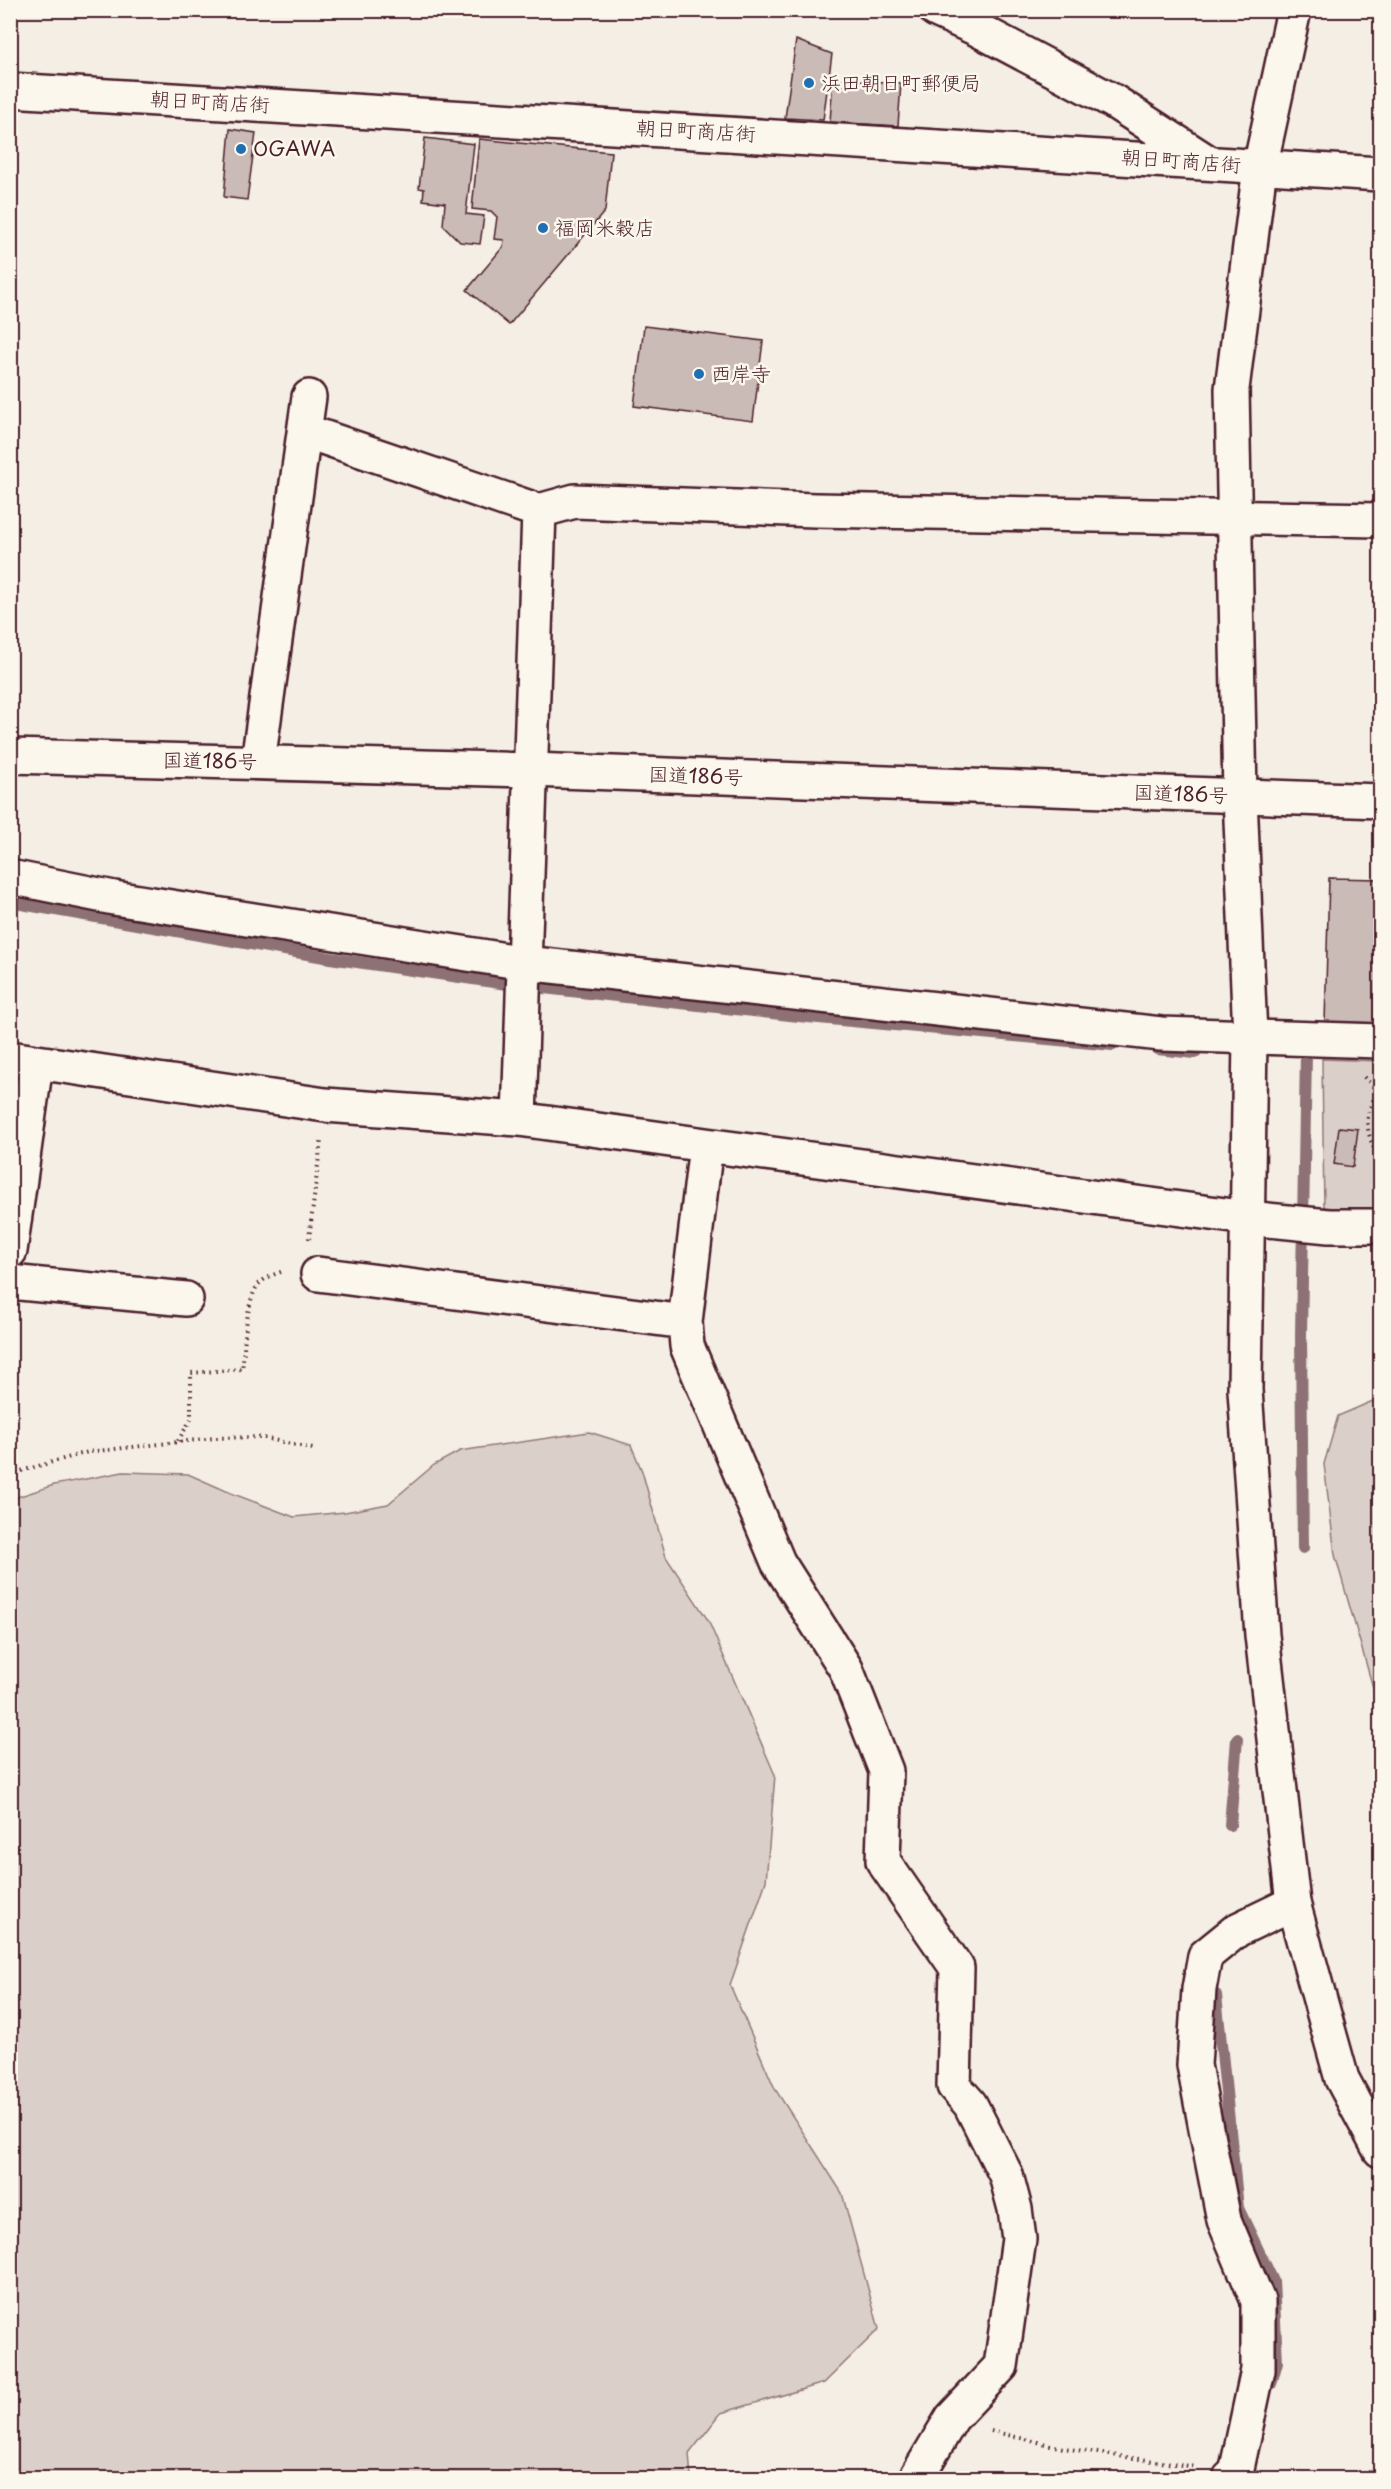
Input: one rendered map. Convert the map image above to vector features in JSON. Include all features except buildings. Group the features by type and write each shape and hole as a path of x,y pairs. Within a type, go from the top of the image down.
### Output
{"main road":[{"path":"936,10 975,28 1113,101 1209,162"},
{"path":"1294,10 1260,167 1232,389 1240,796 1250,1036 1245,1390 1262,1635 1293,1904 1342,2079 1380,2150"},
{"name":"朝日町商店街","path":"10,90 1380,174"},
{"path":"258,762 309,397"},
{"path":"305,431 539,511 575,501 827,510 1380,520"},
{"path":"519,1119 539,511"},
{"name":"国道186号","path":"10,756 531,770 1380,801"},
{"path":"10,877 114,898 525,963 1161,1034 1380,1041"},
{"path":"10,1251 23,1061 325,1105 519,1119 1248,1218 1329,1226 1380,1226"},
{"path":"706,1145 685,1322 686,1341 691,1358 778,1563 846,1669 886,1771 883,1861 957,1968 954,2086 970,2104 1006,2175 1015,2209 1019,2239 1001,2367 952,2418 916,2478"},
{"path":"306,1272 685,1322"},
{"path":"10,1282 186,1299"},
{"path":"1233,2476 1258,2370 1258,2301 1224,2220 1194,2065 1199,1989 1205,1956 1238,1930 1293,1904"}],"path":[{"path":"1380,1090 1370,1108 1366,1129 1380,1160"},
{"path":"308,1243 325,1105"},
{"path":"178,1441 191,1419 191,1373 242,1369 251,1300 257,1286 274,1274 306,1272"},
{"path":"10,1474 88,1452 178,1441 260,1437 313,1449"},
{"path":"952,2418 996,2433 1063,2448 1233,2476"}],"shaded area":[{"path":"1322,1059 1380,1061 1380,1211 1324,1211"},
{"path":"1380,1398 1380,1712 1335,1555 1324,1464 1338,1416"},
{"path":"589,1432 631,1445 642,1471 666,1557 708,1620 775,1775 766,1881 730,1985 775,2089 842,2193 879,2329 824,2383 721,2413 689,2454 691,2478 11,2478 11,1499 54,1485 123,1472 188,1474 294,1517 345,1512 388,1504 434,1465 460,1451"}],"waterway":[{"path":"10,902 330,958 507,984 808,1017 1113,1045"},
{"path":"1157,1049 1195,1053"},
{"path":"1303,1548 1301,1335 1306,1054"},
{"path":"1230,1825 1237,1739"},
{"path":"1216,1995 1238,2208 1273,2281 1277,2362 1271,2384"}],"place":[{"name":"浜田朝日町郵便局","path":"809,83"},
{"name":"OGAWA","path":"241,149"},
{"name":"福岡米穀店","path":"543,228"},
{"name":"西岸寺","path":"699,374"}]}
